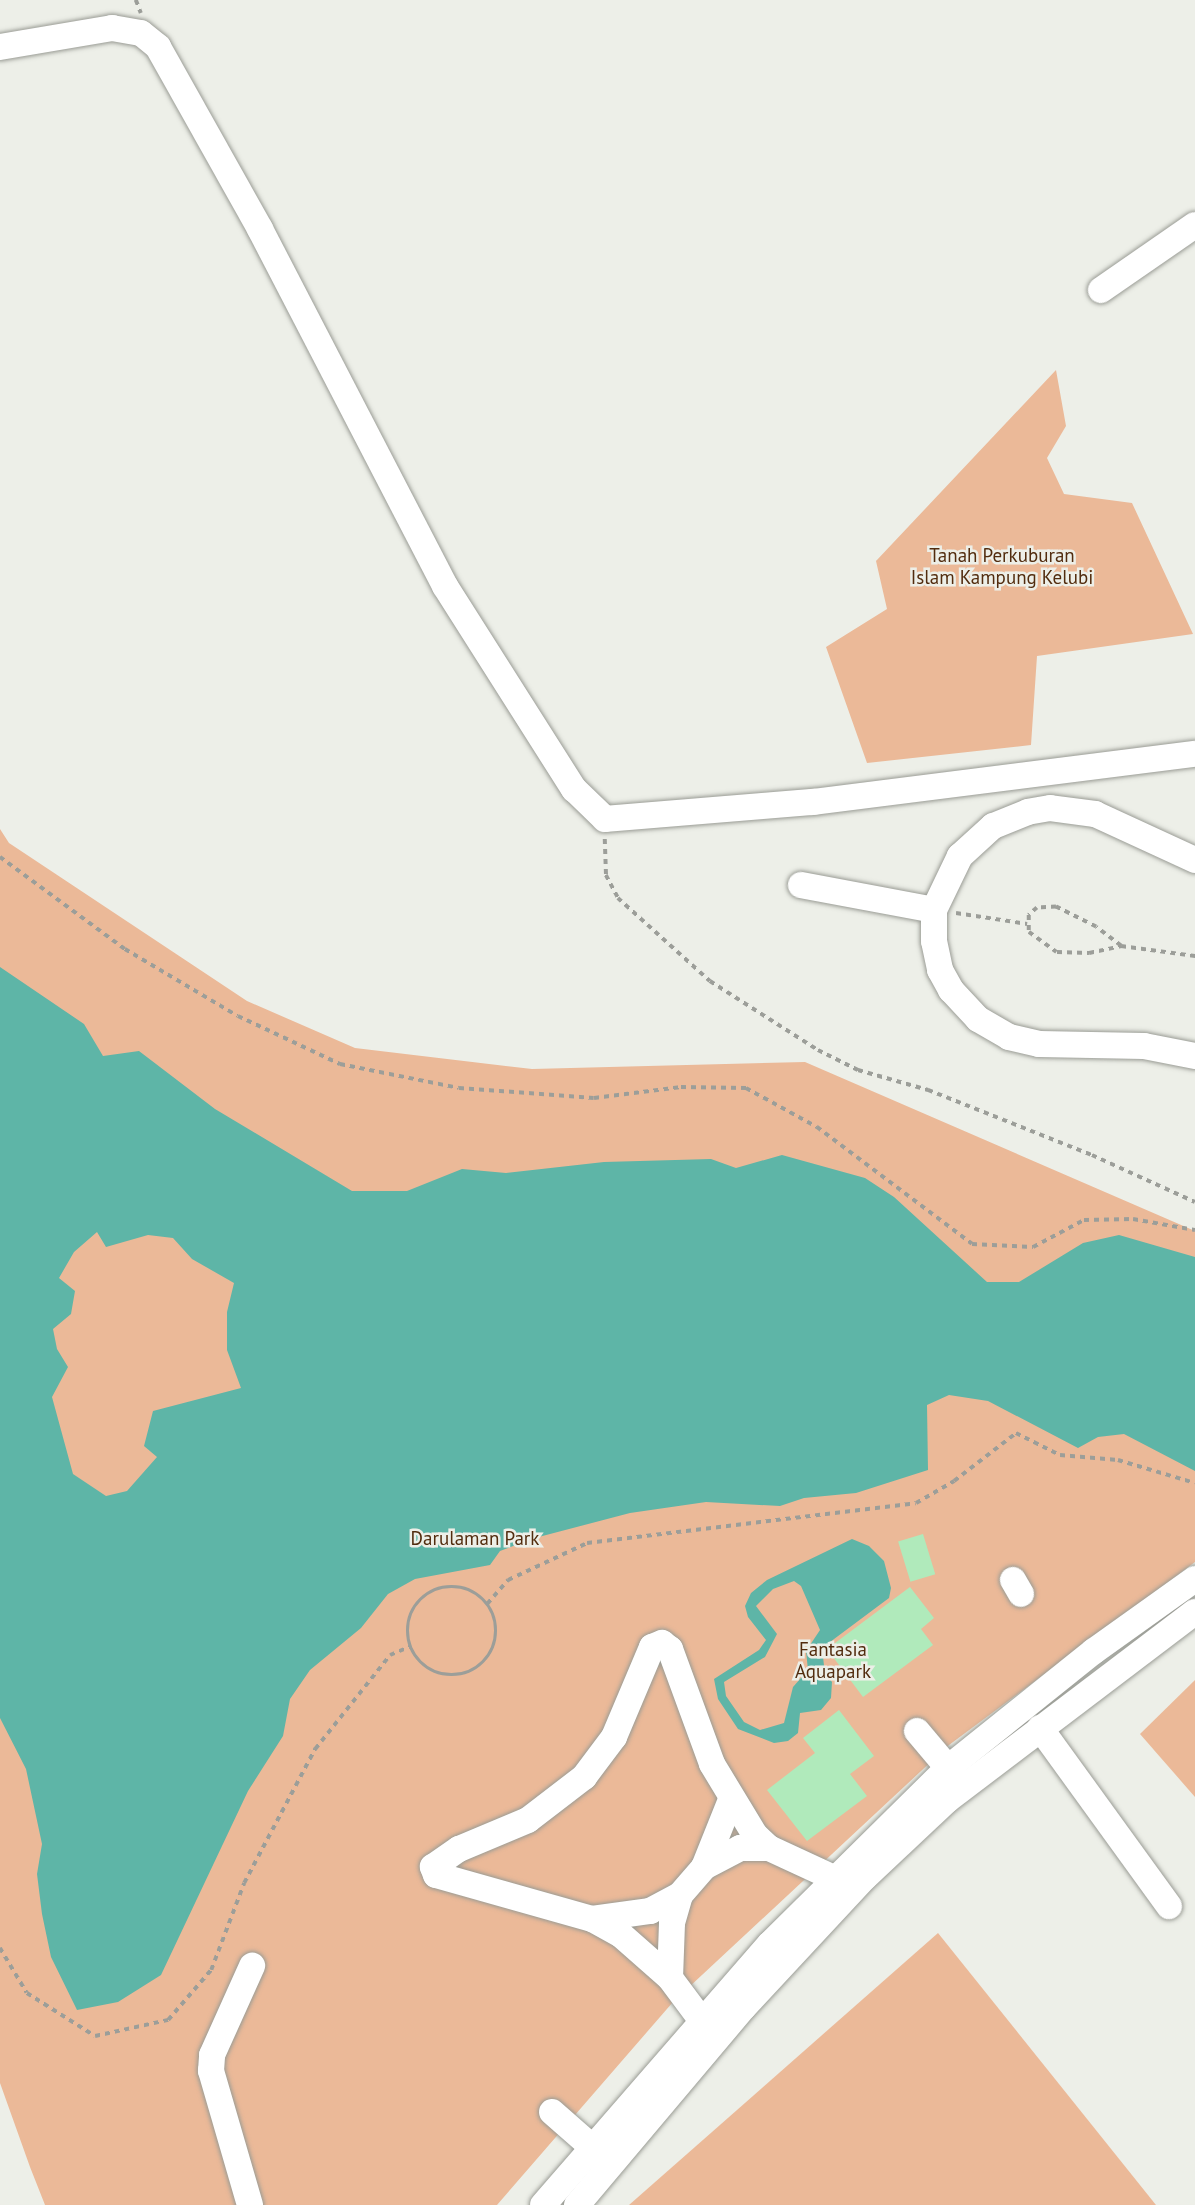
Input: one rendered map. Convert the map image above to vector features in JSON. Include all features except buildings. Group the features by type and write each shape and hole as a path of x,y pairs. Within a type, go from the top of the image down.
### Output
{"street":[{"path":"0,47 112,28 141,33 158,47 260,229 445,586 573,789 605,819 620,821 813,803 1195,754"},
{"path":"1101,290 1195,225"},
{"path":"1195,860 1095,814 1039,810 1010,818 974,840 949,875 934,910 936,954 945,981 978,1019 995,1029 1040,1044 1144,1046 1195,1056"},
{"path":"801,885 934,910"},
{"path":"543,2205 702,2021 834,1878 948,1768 1094,1651 1195,1579"},
{"path":"577,2205 744,2007 865,1877 947,1800 1195,1612"},
{"path":"702,2021 670,1978 621,1935 592,1919 436,1875 433,1867 459,1849 528,1820 584,1777 614,1737 652,1647 662,1643 670,1649 696,1728 731,1800 769,1848"},
{"path":"1040,1728 1169,1906"},
{"path":"917,1731 948,1768"},
{"path":"592,1919 650,1911 680,1895 704,1867 731,1800"},
{"path":"704,1867 740,1848 769,1848 834,1878"},
{"path":"670,1978 673,1923 680,1895"},
{"path":"250,2205 211,2071 212,2055 252,1966"},
{"path":"552,2112 593,2148"}],"path":[{"path":"605,819 606,875 618,898 710,981 858,1070 996,1116 1195,1202"},
{"path":"0,857 125,949 238,1016 340,1064 459,1088 594,1098 681,1087 746,1088 817,1127 972,1244 1033,1247 1084,1220 1133,1219 1195,1230"},
{"path":"1027,924 1037,908 1056,907 1096,927 1121,947"},
{"path":"934,910 1027,924"},
{"path":"1027,924 1035,939 1057,952 1089,953 1121,947 1195,956"},
{"path":"487,1604 508,1580 587,1544 916,1503 954,1481 1016,1433 1060,1455 1118,1460 1195,1483"},
{"path":"460,1588 487,1604 496,1624 494,1645 474,1670 453,1675 432,1670 411,1646 411,1617 430,1594 460,1588"},
{"path":"0,1948 27,1993 95,2036 168,2020 211,1970 244,1884 315,1749 390,1654 411,1646"}],"green space":[{"name":"Tanah Perkuburan Islam Kampung Kelubi","path":"1056,370 1066,426 1047,458 1064,494 1132,503 1193,634 1037,656 1031,745 867,763 826,647 887,609 876,561"},
{"name":"Darulaman Park","path":"0,829 9,843 247,1001 355,1048 532,1069 805,1062 1195,1231 1195,1562 949,1745 673,2002 497,2205 45,2205 30,2167 0,2083"},
{"path":"1195,1680 1195,1797 1140,1734"},
{"path":"938,1933 1156,2205 629,2205"}],"water":[{"path":"0,967 84,1024 103,1056 139,1051 215,1109 352,1191 407,1191 462,1169 506,1173 604,1162 711,1159 736,1168 782,1155 865,1178 894,1197 987,1282 1019,1282 1083,1243 1119,1235 1195,1257 1195,1471 1124,1434 1098,1437 1078,1448 988,1401 949,1395 927,1405 928,1470 856,1493 804,1498 780,1506 706,1502 630,1513 531,1539 500,1551 490,1565 415,1579 388,1594 361,1628 310,1670 290,1699 283,1736 248,1791 161,1975 118,2002 77,2010 51,1957 37,1874 42,1844 26,1769 0,1718","holes":["97,1232 106,1247 148,1235 173,1238 192,1259 234,1283 227,1312 227,1350 241,1388 153,1411 144,1446 157,1457 127,1491 106,1496 73,1474 52,1397 68,1367 57,1349 53,1329 71,1314 75,1291 59,1278 74,1252"]},
{"path":"852,1539 869,1546 884,1561 891,1588 889,1598 822,1648 825,1674 832,1682 831,1698 821,1710 800,1713 798,1733 788,1741 774,1743 738,1729 718,1699 714,1679 759,1650 766,1640 748,1617 745,1606 751,1593 767,1580","holes":["794,1581 801,1586 820,1630 806,1651 808,1670 793,1687 784,1723 760,1730 744,1722 726,1696 724,1682 765,1657 777,1634 756,1606 773,1589"]}],"park label":[{"name":"Fantasia Aquapark","path":"833,1661"}]}
